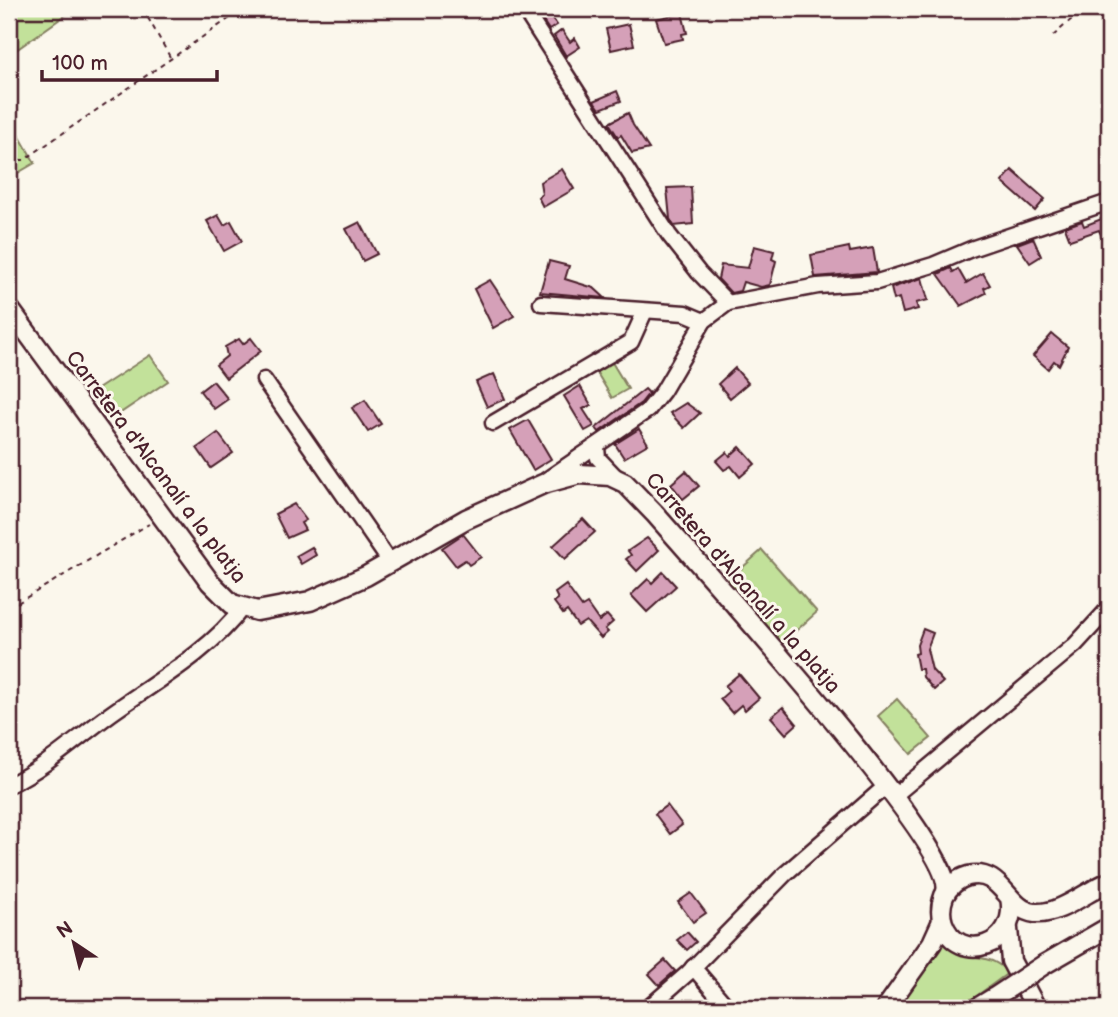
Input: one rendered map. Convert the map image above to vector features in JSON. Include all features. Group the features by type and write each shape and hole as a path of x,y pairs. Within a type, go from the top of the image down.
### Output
{"main road":[{"name":"Carretera d'Alcanalí a la platja","path":"9,308 220,594 242,608 274,610 310,601 390,562 460,522 525,493 580,474 610,476 625,483 891,790 929,845 951,869 972,875"},
{"name":"Carretera d'Alcanalí a la platja","path":"929,845 945,877 946,892"},
{"path":"886,1008 932,943 942,921 942,901 953,884 972,875 995,880 1010,898 1026,911 1041,913 1109,882"},
{"path":"975,947 999,938 1008,929 1012,919 1010,898"},
{"path":"942,921 955,939 999,958 1032,1001"},
{"path":"976,1008 1109,927"},
{"path":"1008,929 1011,961 1032,1001"}],"street":[{"path":"524,9 669,235 728,303"},
{"path":"525,493 642,416 655,403 704,321 728,303 818,286 877,282 933,265 971,249 1109,202"},
{"path":"541,303 685,313 704,321"},
{"path":"493,423 631,342 645,311"},
{"path":"264,380 390,562"},
{"path":"597,447 598,458 625,483"},
{"path":"9,785 45,764 158,682 232,621 242,608"},
{"path":"648,1008 693,967 785,874 1075,645 1109,608"},
{"path":"693,967 728,1008"}],"path":[{"path":"143,9 170,57"},
{"path":"9,160 24,160 243,9"},
{"path":"1053,36 1083,9"},
{"path":"9,607 162,516"}],"green space":[{"path":"9,9 74,9 9,55"},
{"path":"9,118 35,163 9,178"},
{"path":"150,355 168,381 116,416 98,389"},
{"path":"610,359 628,389 612,398 594,368"},
{"path":"762,550 817,612 778,647 724,584"},
{"path":"897,699 931,738 911,754 878,716"},
{"path":"942,939 961,952 997,963 1008,973 960,1008 891,1008"}],"building":[{"path":"535,9 546,9 557,25 549,30"},
{"path":"682,13 687,33 682,34 683,39 664,43 656,19"},
{"path":"629,24 634,45 611,50 606,29"},
{"path":"562,30 570,42 575,38 580,47 566,56 554,36"},
{"path":"617,91 621,101 600,109 594,101"},
{"path":"628,113 649,149 632,153 621,135 618,137 609,123"},
{"path":"562,169 574,189 543,207 538,197 542,194 540,182"},
{"path":"1012,170 1045,199 1035,211 1002,182"},
{"path":"691,187 693,224 674,226 670,219 667,188"},
{"path":"218,215 224,225 231,221 242,241 224,251 207,221"},
{"path":"1109,216 1109,253 1099,230 1070,240 1065,227 1082,221 1084,226"},
{"path":"360,222 377,254 363,261 346,229"},
{"path":"1033,238 1041,256 1030,263 1017,244"},
{"path":"754,246 774,251 772,259 776,261 770,285 761,287 743,282 740,291 731,293 718,279 721,265 748,268"},
{"path":"849,247 850,252 873,248 877,272 815,277 811,255"},
{"path":"549,261 569,266 565,279 594,288 605,298 540,292"},
{"path":"951,268 953,272 958,269 966,283 983,273 990,285 984,288 986,293 961,306 938,274"},
{"path":"922,278 928,300 916,303 918,309 903,313 899,298 894,300 891,288"},
{"path":"490,280 514,316 493,328 474,289"},
{"path":"1052,334 1068,347 1059,365 1054,361 1048,369 1033,356"},
{"path":"251,338 261,351 226,378 216,365 227,356 225,347 239,339 243,344"},
{"path":"735,368 748,383 730,398 718,384"},
{"path":"494,374 505,399 487,407 476,382"},
{"path":"213,381 228,399 214,409 200,391"},
{"path":"580,386 591,405 583,409 594,426 585,431 564,396"},
{"path":"645,389 649,393 641,403 599,432 596,428"},
{"path":"365,400 381,424 368,432 352,408"},
{"path":"686,403 700,413 684,428 670,413"},
{"path":"528,420 551,459 533,470 510,430"},
{"path":"639,429 648,444 624,458 615,444"},
{"path":"218,433 233,453 211,468 197,448"},
{"path":"740,447 755,464 740,477 731,466 724,470 716,461 727,452 730,456"},
{"path":"686,471 699,486 683,499 671,484"},
{"path":"294,504 306,520 301,523 305,530 287,538 275,514"},
{"path":"583,519 595,532 565,559 553,546"},
{"path":"463,534 481,557 469,565 465,560 456,566 442,548"},
{"path":"647,538 659,550 637,571 626,559 631,555 628,551"},
{"path":"312,547 316,555 301,564 296,556"},
{"path":"663,572 676,586 647,612 631,595 648,579 652,583"},
{"path":"566,585 582,607 587,604 599,621 607,615 613,622 605,629 608,632 601,638 586,621 578,626 567,611 563,614 554,602 558,599 555,593"},
{"path":"923,629 933,633 927,649 932,670 943,682 934,690 923,677 922,669 918,669 915,654 918,653 917,645"},
{"path":"739,674 759,698 745,710 741,705 732,713 720,699 729,691 725,686"},
{"path":"783,707 797,724 786,734 771,717"},
{"path":"667,805 682,825 670,834 655,814"},
{"path":"691,893 706,913 693,922 678,902"},
{"path":"687,932 696,942 687,950 677,940"},
{"path":"665,960 675,971 659,985 649,974"}]}
